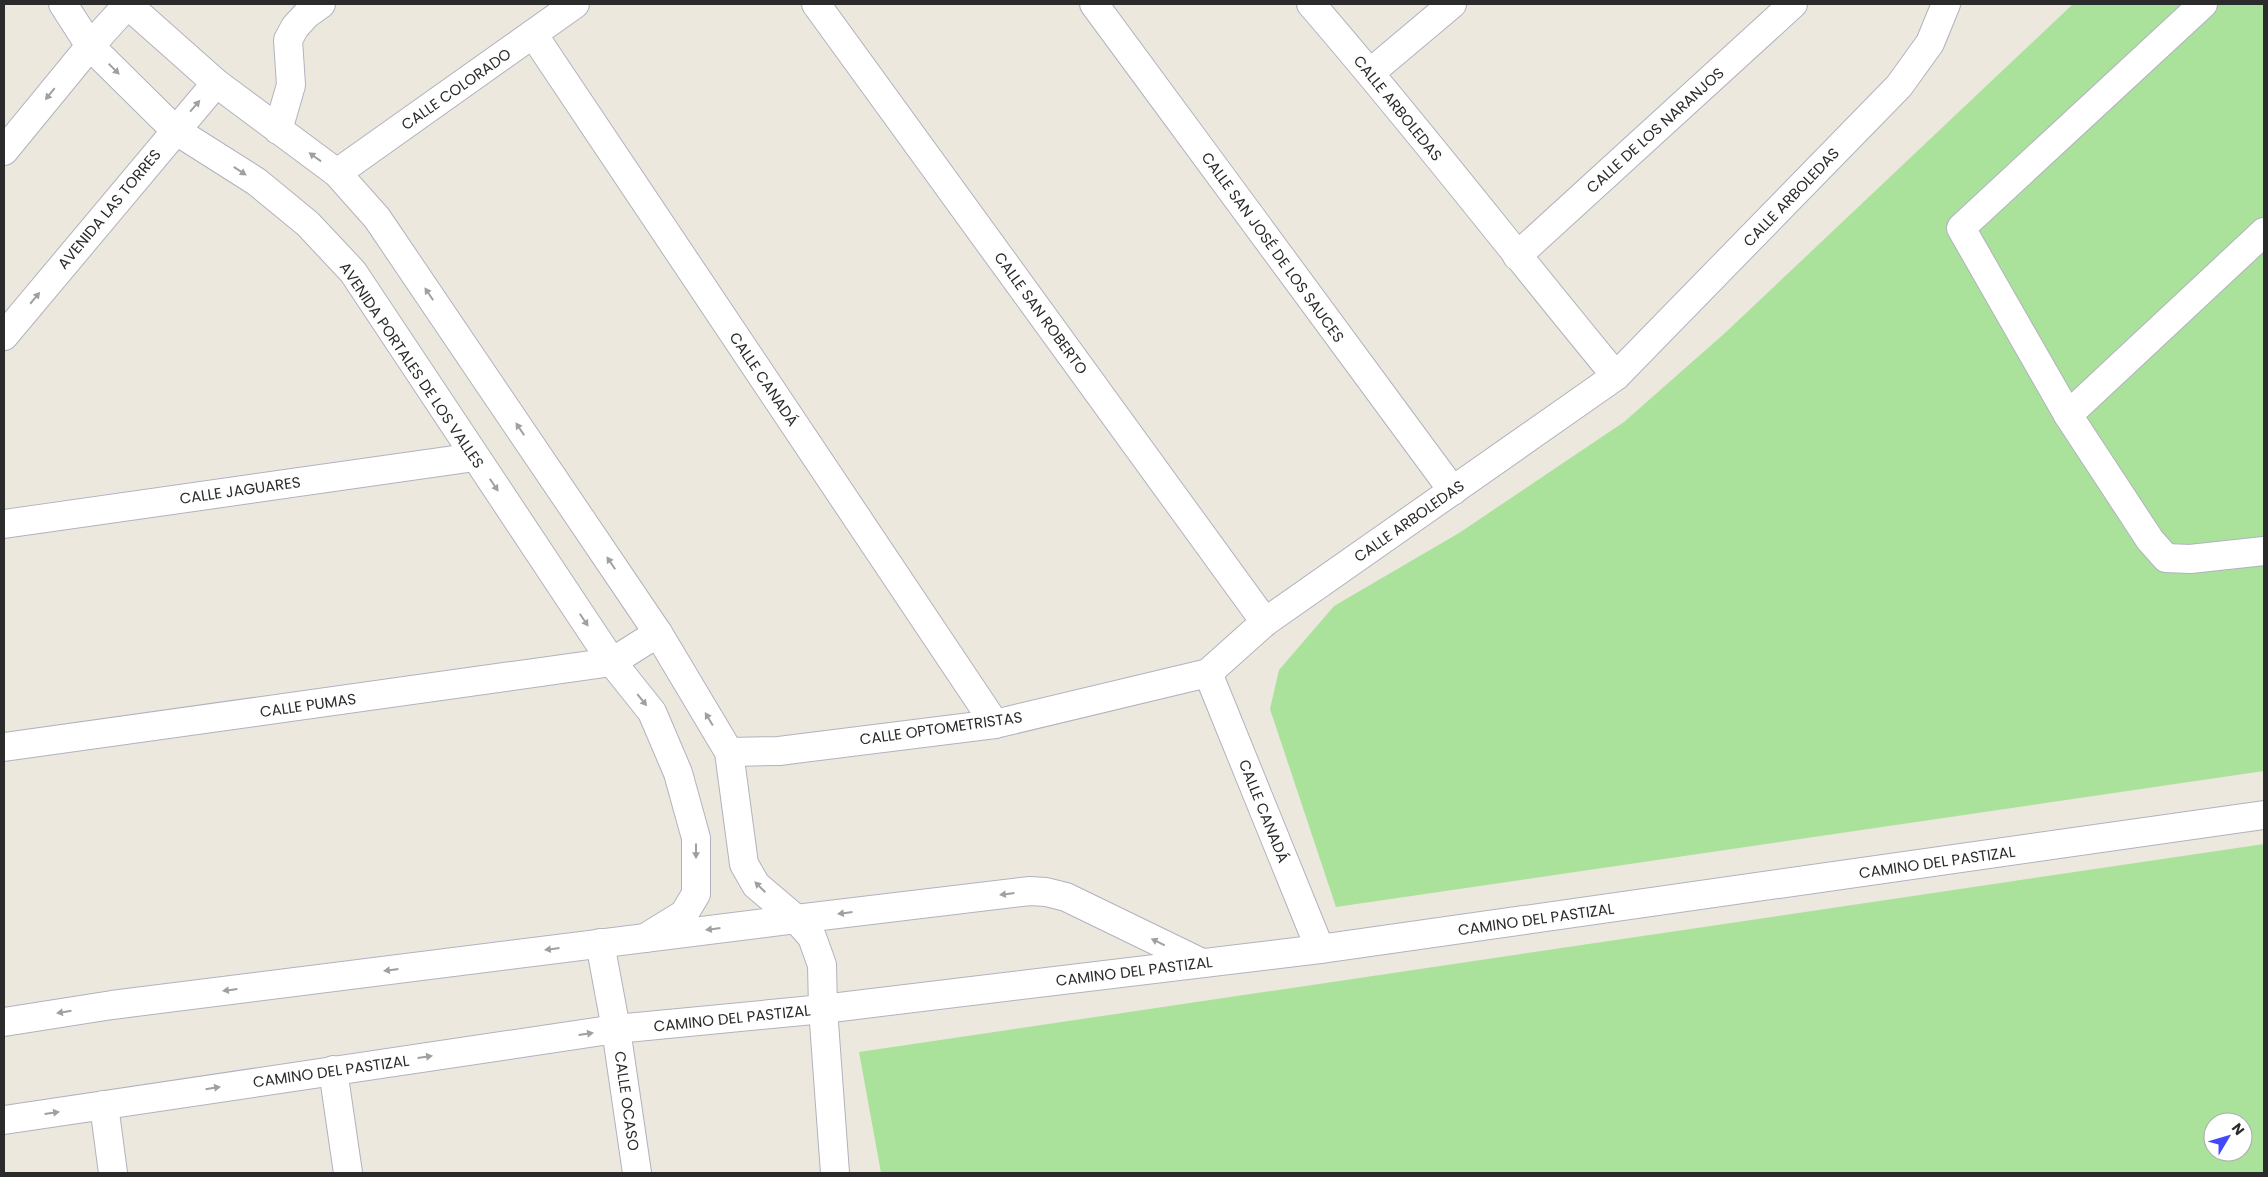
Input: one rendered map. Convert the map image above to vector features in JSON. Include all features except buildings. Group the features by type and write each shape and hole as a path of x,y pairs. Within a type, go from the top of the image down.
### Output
{"street":[{"name":"AVENIDA PORTALES DE LOS VALLES","path":"63,4 90,46 175,130 257,182 308,224 353,272 612,662 652,712 678,773 696,838 696,894 684,914 644,938"},
{"path":"4,151 90,46 128,4 216,83 337,173 377,218 658,633 729,752 744,864 756,885 796,919 812,936 822,965 823,1009 835,1173"},
{"path":"278,130 291,85 288,40 295,27 307,14 321,4"},
{"name":"CALLE COLORADO","path":"337,173 575,4"},
{"name":"CALLE SAN ROBERTO","path":"816,4 1265,622"},
{"name":"CALLE SAN JOSÉ DE LOS SAUCES","path":"1094,4 1453,490"},
{"name":"CALLE ARBOLEDAS","path":"1311,4 1370,73 1616,376"},
{"path":"1370,73 1452,4"},
{"name":"CALLE DE LOS NARANJOS","path":"1517,256 1793,4"},
{"name":"CALLE ARBOLEDAS","path":"1208,673 1265,622 1616,376 1899,86 1930,43 1946,4"},
{"path":"2203,4 1961,228 2068,415 2150,540 2166,558 2190,559 2264,551"},
{"name":"CALLE CANADÁ","path":"534,34 995,724"},
{"name":"AVENIDA LAS TORRES","path":"4,336 216,83"},
{"path":"2068,415 2264,232"},
{"name":"CALLE JAGUARES","path":"4,524 475,457"},
{"path":"612,662 658,633"},
{"name":"CALLE PUMAS","path":"4,747 612,662"},
{"name":"CALLE CANADÁ","path":"1208,673 1320,949"},
{"name":"CALLE OPTOMETRISTAS","path":"729,752 778,751 995,724 1208,673"},
{"name":"CAMINO DEL PASTIZAL","path":"4,1120 616,1029 823,1009 1320,949 2264,815"},
{"path":"4,1022 112,1005 1030,891 1046,892 1066,897 1202,963"},
{"name":"CALLE OCASO","path":"600,943 616,1029 637,1173"},
{"path":"333,1070 348,1173"},
{"path":"104,1105 113,1173"}],"green space":[{"path":"2073,4 2264,4 2264,771 1336,907 1270,709 1279,670 1334,606 1459,533 1624,422 1726,332"},
{"path":"2264,844 2264,1173 881,1173 859,1052"}]}
